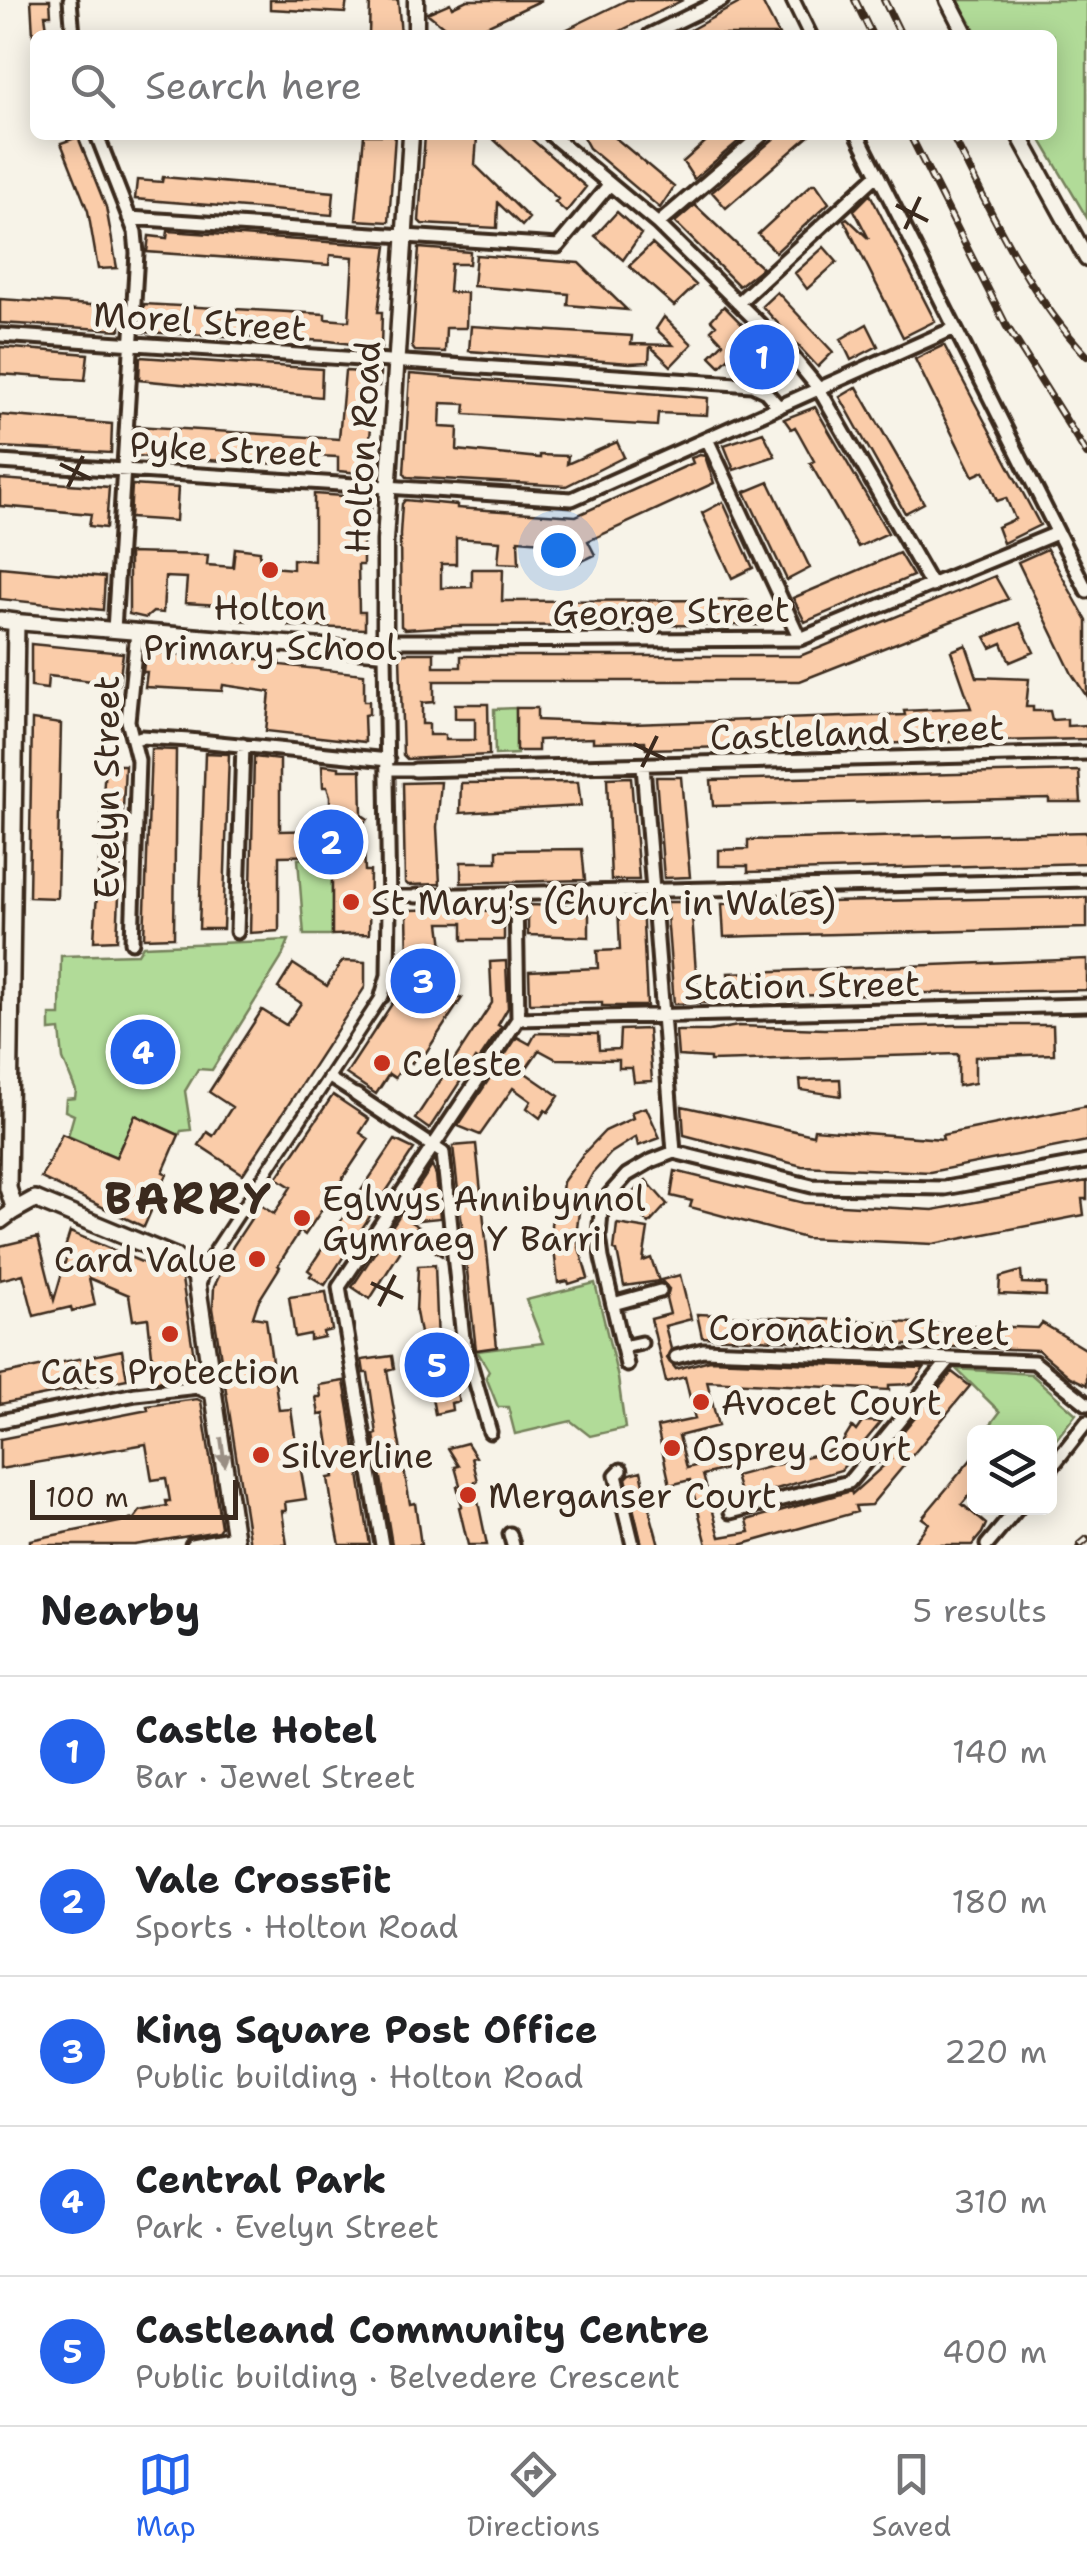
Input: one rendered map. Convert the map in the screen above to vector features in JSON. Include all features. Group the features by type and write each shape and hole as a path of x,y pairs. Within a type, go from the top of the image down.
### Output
{"main road":[{"path":"8,621 15,803 8,1188 15,1210 35,1199 175,1257 189,1267 199,1286 235,1541"}],"street":[{"path":"70,0 73,30"},
{"path":"418,0 421,30"},
{"path":"660,30 722,0"},
{"path":"793,0 808,30"},
{"path":"948,0 963,30"},
{"path":"99,140 130,218 136,253 114,630"},
{"name":"Holton Road","path":"199,1286 208,1261 382,996 388,974 385,646 389,487 411,140"},
{"path":"556,140 658,224 819,388 932,586"},
{"path":"658,224 756,140"},
{"path":"860,140 1087,591"},
{"path":"1023,140 1087,258"},
{"path":"738,303 877,175"},
{"path":"130,218 558,246 609,185"},
{"name":"Pyke Street","path":"0,462 572,499 955,328"},
{"name":"Morel Street","path":"0,335 752,385 766,391 779,407"},
{"path":"707,439 800,639"},
{"name":"George Street","path":"385,646 454,641 800,639 1056,533"},
{"path":"8,621 385,646"},
{"name":"Evelyn Street","path":"132,942 138,760 128,721 137,632"},
{"path":"134,740 141,737 243,745 388,765"},
{"path":"237,932 243,745"},
{"name":"Castleland Street","path":"388,765 415,770 1087,753"},
{"path":"643,766 674,1152"},
{"path":"389,896 1087,880"},
{"path":"382,1545 339,1287 518,1019 516,896"},
{"name":"Station Street","path":"518,1019 1087,1006"},
{"path":"328,1077 432,1144 446,1162 463,1338 490,1432"},
{"path":"628,1365 599,1236 601,1213 609,1195 627,1175 674,1152 812,1186 945,1188 1087,1162"},
{"path":"0,1221 15,1210"},
{"path":"613,1304 660,1290"},
{"path":"623,1347 641,1343"},
{"name":"Coronation Street","path":"676,1356 703,1350 1034,1362 1087,1404"},
{"path":"730,1512 850,1482 950,1359"},
{"path":"0,1421 198,1387 215,1395"},
{"path":"1057,1460 1087,1422"},
{"path":"621,1470 616,1475 633,1545"},
{"path":"988,1545 1012,1515"},
{"path":"192,1545 235,1541"}],"green space":[{"path":"958,0 1087,0 1087,218 1041,140 1057,140 1057,30 975,30"},
{"path":"516,708 517,754 495,755 494,709"},
{"path":"332,857 332,935 304,935 298,859"},
{"path":"289,940 212,1070 198,1069 185,1091 191,1130 179,1135 135,1115 116,1157 68,1136 74,1115 65,1111 66,1099 75,1098 76,1091 63,1059 60,1030 50,1031 50,1015 60,1015 61,956 138,954 143,946"},
{"path":"595,1283 618,1378 625,1428 590,1436 571,1421 515,1434 508,1407 498,1407 486,1377 489,1371 477,1351 543,1343 526,1300"},
{"path":"956,1369 1031,1374 1076,1414 1057,1438 1057,1425 990,1425 1000,1412"}],"building":[{"path":"31,0 50,0 51,15 45,15 47,30 33,30"},
{"path":"270,0 347,0 345,13 270,9"},
{"path":"370,0 398,0 401,30 369,30"},
{"path":"467,0 542,0 478,30 448,30 427,13 450,3 452,7"},
{"path":"627,0 683,0 622,30 565,30"},
{"path":"745,0 761,0 776,30 690,30"},
{"path":"79,140 106,207 117,268 98,269 88,211 61,143"},
{"path":"364,140 395,140 389,222 356,220"},
{"path":"425,140 477,140 475,165 529,218 522,226 498,203 497,228 419,221"},
{"path":"494,140 533,140 586,187 566,212 555,202 558,199"},
{"path":"585,140 618,140 674,187 660,208 589,148"},
{"path":"707,140 740,140 694,179 683,162"},
{"path":"772,140 804,140 726,208 712,192"},
{"path":"163,177 334,192 332,215 135,199 137,180 162,182"},
{"path":"812,184 829,203 776,252 758,234"},
{"path":"870,194 935,321 903,337 844,220 847,218 869,239 854,210"},
{"path":"695,205 762,268 739,286 675,222"},
{"path":"617,212 641,234 623,260 595,236"},
{"path":"168,231 387,246 378,312 382,312 381,348 329,341 142,332 144,304 325,314 325,319 349,321 353,257 330,255 329,265 147,252 149,236 167,238"},
{"path":"652,244 696,285 674,306 629,266"},
{"path":"824,247 837,262 807,289 795,273"},
{"path":"419,248 470,252 469,264 451,264 449,292 467,293 466,328 446,328 445,352 415,351 412,347"},
{"path":"476,255 579,263 627,310 568,305 569,294 473,286"},
{"path":"777,292 833,352 818,367 762,306"},
{"path":"0,299 120,307 120,330 0,323"},
{"path":"724,306 777,360 767,373 755,365 741,370 728,358 720,366 710,356 723,343 711,330 716,325 711,320"},
{"path":"664,317 692,344 671,366 650,346 649,362 630,363 469,351 471,326 632,336 631,344 673,345 656,329"},
{"path":"867,324 878,346 851,360 841,339"},
{"path":"944,345 1040,525 1003,543 997,527 1015,519 1006,498 997,501 984,471 973,476 915,359"},
{"path":"0,347 88,354 85,380 0,374"},
{"path":"140,357 322,369 321,397 139,380"},
{"path":"345,371 380,373 379,386 374,386 370,439 375,440 373,474 338,471 338,457 317,456 317,466 134,456 137,426 339,439"},
{"path":"410,374 708,398 707,415 658,413 657,426 465,414 466,404 441,403 440,427 458,428 457,450 540,458 568,456 567,464 617,442 624,457 566,486 407,477 404,473"},
{"path":"857,387 924,503 905,513 840,397"},
{"path":"815,407 888,533 858,547 810,463 814,461 798,432 784,419"},
{"path":"0,415 112,424 111,453 0,447"},
{"path":"763,432 775,456 734,470 724,445"},
{"path":"705,456 714,483 588,541 595,555 568,568 570,544 518,540 519,564 498,563 500,541 456,538 456,564 441,564 441,588 472,587 472,569 503,569 502,601 748,600 755,614 763,611 762,625 405,629 401,626 400,534 405,500 457,508 576,516 693,463 691,458"},
{"path":"0,479 109,487 106,528 89,526 91,514 0,506"},
{"path":"769,482 810,568 787,580 745,492"},
{"path":"132,485 178,488 176,521 130,518"},
{"path":"314,494 371,498 371,519 363,518 363,565 358,565 359,612 365,612 365,629 289,626 290,615 255,612 253,621 235,620 237,606 185,603 187,578 165,577 163,613 153,612 146,618 129,614 129,553 208,555 207,565 233,567 235,548 260,551 259,566 293,569 293,559 314,561"},
{"path":"723,502 753,568 732,578 702,513"},
{"path":"1047,549 1087,621 1087,697 1018,562"},
{"path":"899,553 913,576 805,622 793,598"},
{"path":"0,567 105,577 103,610 0,599"},
{"path":"995,576 1008,599 800,681 434,681 434,702 422,703 422,724 429,724 429,735 445,735 445,740 475,740 475,718 455,718 455,704 488,704 489,755 407,759 403,755 403,653 434,653 434,667 461,667 461,656 800,656"},
{"path":"1020,623 1034,652 1010,662 1002,643 991,648 985,637"},
{"path":"31,644 123,653 119,684 48,676 47,689 31,687"},
{"path":"966,645 977,677 1029,679 1026,707 1050,711 1052,720 1067,719 1067,726 1087,725 1087,739 646,749 645,741 593,742 593,738 538,740 538,751 516,751 516,708 537,708 537,720 632,724 905,715 904,711 971,708 951,651"},
{"path":"148,652 241,662 243,657 364,674 364,701 369,701 369,714 364,715 365,742 266,731 270,692 223,685 222,691 145,687 147,672 143,672"},
{"path":"32,720 61,724 57,898 29,897"},
{"path":"151,749 176,750 174,937 144,938"},
{"path":"205,753 229,754 223,929 199,929"},
{"path":"254,757 280,760 280,831 330,830 330,796 327,787 323,787 322,765 361,770 362,815 368,819 363,824 365,871 370,871 369,934 332,935 332,855 279,856 279,931 250,933"},
{"path":"105,765 125,765 117,940 94,941"},
{"path":"1079,771 1081,802 1049,802 1049,798 713,806 711,780"},
{"path":"631,777 639,880 611,880 607,778"},
{"path":"656,777 681,777 690,877 664,878"},
{"path":"441,782 437,827 440,884 408,885 403,783"},
{"path":"578,782 581,806 460,813 461,783"},
{"path":"1087,832 1087,863 748,872 748,866 719,866 719,850 748,849 748,840"},
{"path":"582,849 585,880 461,883 461,862 497,862 497,850"},
{"path":"1087,897 1087,928 724,937 722,904"},
{"path":"666,902 691,902 697,987 729,984 728,973 1087,959 1087,990 724,997 725,1002 674,1004"},
{"path":"642,903 647,1006 530,1003 529,971 598,968 597,951 620,950 618,904"},
{"path":"528,905 589,907 589,937 528,935"},
{"path":"407,910 504,910 504,940 463,940 463,923 440,923 445,962 438,995 462,998 423,1057 418,1054 412,1063 407,1060 395,1078 389,1074 376,1094 346,1074 403,987 408,966"},
{"path":"342,961 365,962 365,987 243,1174 199,1145 207,1132 213,1136 232,1107 209,1092 262,1010 286,1025 301,1003 278,988 293,964 327,986"},
{"path":"506,961 508,1008 498,1025 501,1027 429,1129 415,1119 492,1003 490,962"},
{"path":"1053,1025 1054,1054 975,1057 975,1083 958,1086 958,1054 710,1061 678,1056 676,1031 738,1026 824,1029"},
{"path":"648,1029 652,1081 634,1082 632,1068 619,1068 619,1060 556,1059 539,1050 524,1072 559,1096 548,1112 545,1110 540,1118 527,1108 531,1101 513,1088 480,1135 458,1126 517,1037 530,1044 536,1033 598,1034 599,1050 619,1049 620,1030"},
{"path":"840,1079 841,1096 801,1090 800,1080"},
{"path":"333,1095 369,1119 360,1133 369,1139 305,1235 300,1231 253,1317 266,1319 279,1410 291,1409 296,1443 285,1445 287,1467 300,1465 306,1499 285,1502 286,1511 282,1511 287,1545 250,1545 213,1308 214,1287 233,1246 260,1205 274,1214 291,1187 277,1178"},
{"path":"682,1106 813,1135 814,1129 943,1139 942,1135 1087,1106 1087,1141 930,1172 802,1166 684,1135"},
{"path":"646,1107 660,1138 638,1146 636,1137 611,1153 593,1173 581,1195 576,1237 588,1278 558,1283 551,1224 555,1208 560,1209 563,1182 605,1131 633,1118 631,1112"},
{"path":"135,1115 179,1135 144,1227 41,1178 62,1134 116,1157"},
{"path":"395,1140 414,1149 325,1285 310,1276 308,1270"},
{"path":"476,1144 497,1347 476,1350 453,1146"},
{"path":"432,1166 440,1218 409,1221 440,1240 442,1256 417,1240 416,1227 370,1299 352,1287"},
{"path":"675,1171 804,1203 933,1210 1087,1181 1087,1199 1082,1199 1084,1215 933,1244 805,1238 690,1207 692,1201 671,1196"},
{"path":"646,1180 667,1204 649,1224 626,1199"},
{"path":"617,1224 648,1229 643,1261 651,1258 659,1281 624,1286 614,1250"},
{"path":"70,1232 182,1279 197,1376 155,1382 148,1318 133,1320 129,1295 89,1278 95,1305 34,1316 23,1274 0,1280 0,1246 38,1237 54,1300"},
{"path":"435,1265 438,1343 442,1342 445,1349 459,1401 451,1403 452,1410 435,1414 416,1312 418,1266"},
{"path":"1021,1271 1022,1283 1046,1284 1046,1296 999,1294 1000,1277"},
{"path":"680,1275 691,1319 665,1326 671,1349 667,1358 676,1369 710,1360 924,1368 913,1384 889,1385 889,1390 707,1381 718,1426 679,1436 687,1468 707,1463 704,1452 721,1448 726,1469 703,1475 720,1537 750,1532 747,1520 851,1491 852,1494 889,1461 877,1463 952,1372 970,1386 871,1505 855,1506 857,1512 740,1545 707,1545 690,1480 670,1485 657,1427 695,1419 685,1377 666,1382 651,1319 670,1314 666,1298 669,1289 661,1280"},
{"path":"326,1292 332,1330 323,1332 324,1337 310,1340 310,1334 295,1337 289,1297"},
{"path":"697,1314 1038,1328 1042,1323 1087,1350 1087,1385 1070,1377 1038,1350 702,1337"},
{"path":"122,1350 127,1379 0,1404 0,1375"},
{"path":"392,1356 394,1368 387,1370 421,1545 392,1545 368,1373 364,1373 362,1360"},
{"path":"344,1381 370,1545 340,1545 332,1505 328,1478 334,1477 324,1414 319,1415 316,1397 321,1397 319,1385"},
{"path":"201,1401 207,1438 221,1527 218,1531 135,1545 30,1545 30,1540 134,1519 140,1511 167,1506 166,1501 170,1501 166,1478 152,1480 146,1444 0,1469 0,1439 148,1410 147,1406"},
{"path":"863,1421 881,1422 841,1470 742,1499 735,1476 839,1448 852,1427 856,1431"},
{"name":"Merganser Court","path":"467,1443 476,1457 472,1458 478,1481 474,1482 487,1545 468,1545 459,1507 460,1485 455,1467 459,1466 448,1448"},
{"path":"967,1464 967,1498 962,1504 967,1515 975,1515 986,1524 972,1545 912,1545 929,1523 922,1518"},
{"path":"641,1471 659,1545 642,1545 626,1478"}],"railway":[{"path":"855,0 870,30"},
{"path":"884,0 899,30"},
{"path":"913,140 1006,325 1087,454"},
{"path":"955,140 1028,279 1087,356"},
{"path":"1080,1545 1087,1539"}],"place":[{"name":"Castle Hotel","path":"762,357"},
{"name":"Holton Primary School","path":"270,570"},
{"name":"Vale CrossFit","path":"331,842"},
{"name":"St Mary's (Church in Wales)","path":"351,902"},
{"name":"King Square Post Office","path":"423,981"},
{"name":"Central Park","path":"143,1052"},
{"name":"Celeste","path":"382,1063"},
{"name":"Eglwys Annibynnol Gymraeg Y Barri","path":"302,1218"},
{"name":"Card Value","path":"257,1259"},
{"name":"Cats Protection","path":"170,1334"},
{"name":"Castleand Community Centre","path":"437,1365"},
{"name":"Avocet Court","path":"701,1402"},
{"name":"Osprey Court","path":"672,1448"},
{"name":"Silverline","path":"261,1455"},
{"name":"Merganser Court","path":"468,1495"}],"district":[{"name":"BARRY","path":"189,1198"}]}
